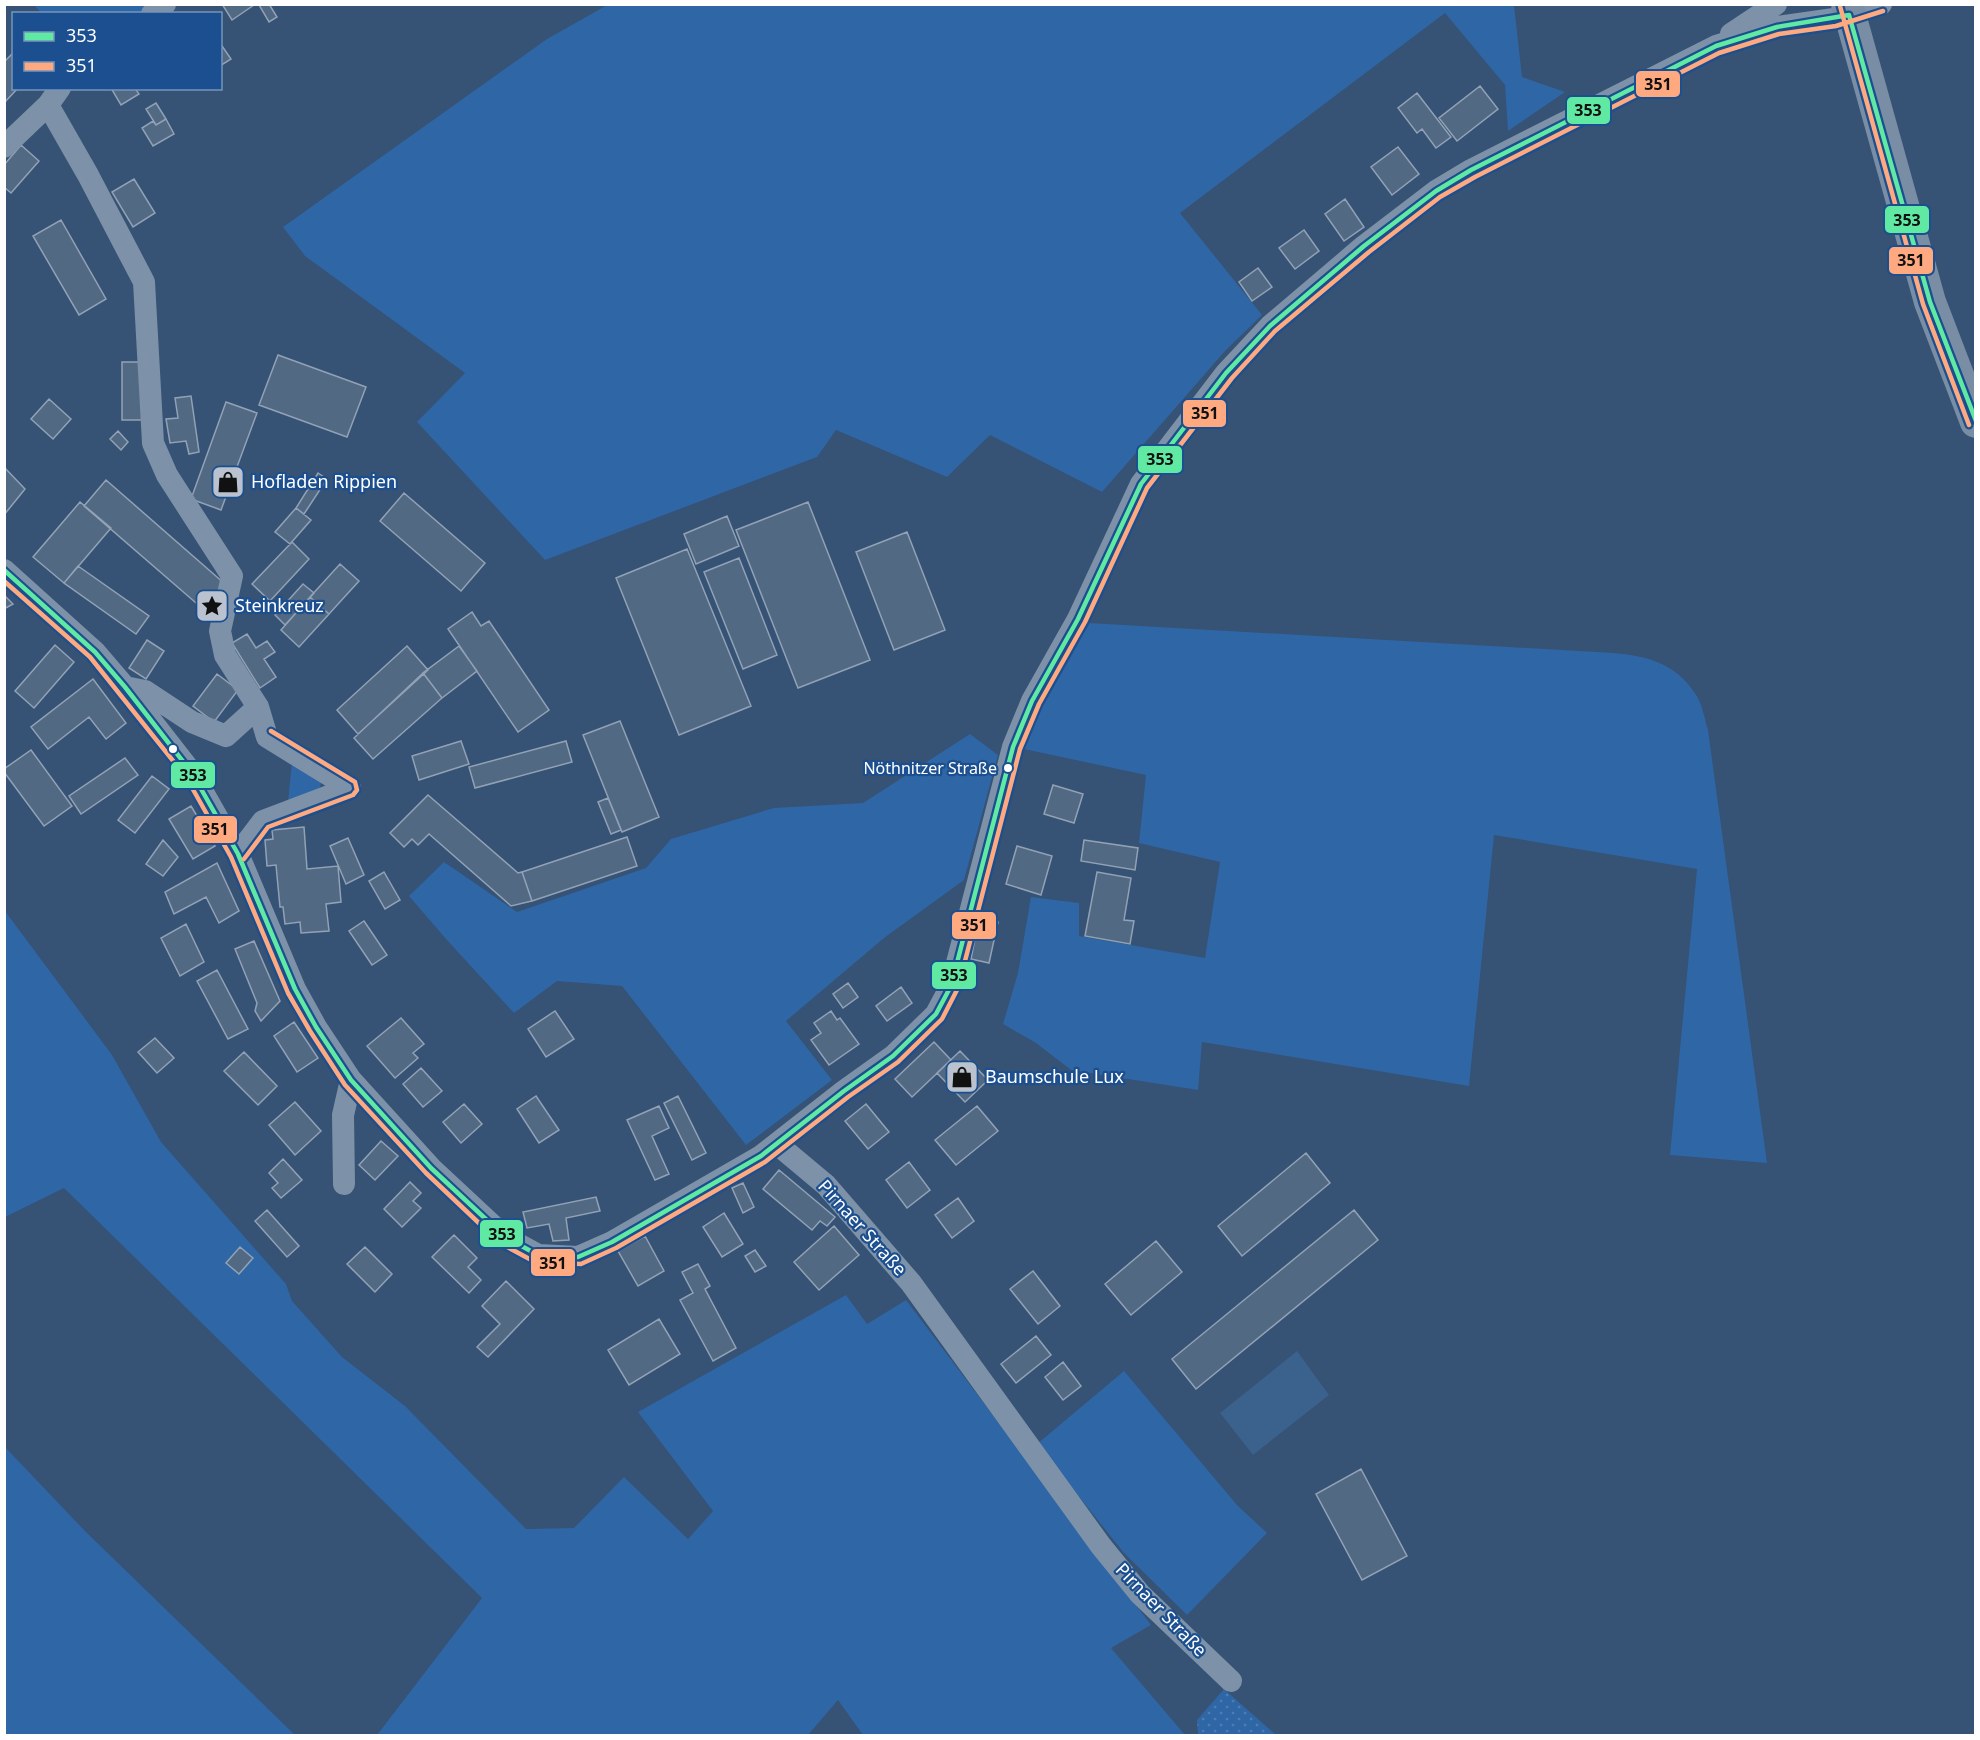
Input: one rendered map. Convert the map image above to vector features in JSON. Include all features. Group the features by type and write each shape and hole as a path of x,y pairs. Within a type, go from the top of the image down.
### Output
{"main road":[{"path":"1848,10 1930,302 1976,422"}],"street":[{"path":"4,570 95,652 192,773 238,854 296,988 316,1027 351,1080 431,1168 505,1237 538,1255 578,1257 612,1242 777,1144 893,1056 936,1014 951,986 1013,747 1032,701 1078,619 1141,484 1226,372 1270,326 1364,246 1436,191 1539,134 1716,46 1776,4"},
{"path":"1716,46 1777,27 1881,4"},
{"path":"4,147 54,97 144,282 153,443 167,475 232,576 220,631 225,655 258,707 267,737 350,788 263,821 238,854"},
{"path":"125,687 145,691 192,722 226,736 258,707"},
{"path":"344,1184 343,1114 351,1080"},
{"name":"Pirnaer Straße","path":"777,1144 826,1185 911,1283 1101,1546 1140,1594 1231,1681"}],"shaded area":[{"path":"609,4 1514,5 1522,77 1565,92 1508,131 1505,85 1445,13 1180,213 1262,315 1225,351 1102,492 990,435 947,477 836,430 817,457 545,560 417,422 465,373 305,256 283,227 547,39"},
{"path":"34,5 165,5 155,12 40,12"},
{"path":"1089,623 1614,653 1651,660 1673,670 1682,677 1698,698 1708,730 1767,1163 1670,1155 1697,869 1494,835 1469,1086 1202,1042 1198,1090 1071,1070 1036,1043 1003,1024 1018,973 1031,897 1079,903 1079,936 1205,958 1220,862 1139,843 1146,775 1024,749 1036,718"},
{"path":"970,734 998,755 964,880 884,938 786,1021 832,1080 746,1145 622,986 557,981 514,1013 409,896 444,862 517,912 646,868 671,839 774,808 863,803"},
{"path":"292,761 321,778 320,792 288,802"},
{"path":"5,911 112,1055 161,1142 286,1284 292,1301 342,1357 405,1406 526,1529 574,1528 624,1477 688,1539 713,1511 638,1412 846,1295 867,1324 906,1300 1151,1625 1111,1648 1185,1735 863,1735 838,1700 808,1735 377,1735 482,1598 64,1188 5,1217"},
{"path":"1297,1351 1329,1395 1253,1455 1220,1413"},
{"path":"1124,1371 1237,1505 1267,1533 1187,1615 1124,1553 1037,1444"},
{"path":"5,1447 85,1531 295,1735 5,1735"},
{"path":"1224,1689 1276,1735 1198,1735 1197,1720"}],"building":[{"path":"222,4 253,4 254,5 232,20"},
{"path":"269,4 277,17 269,22 259,5"},
{"path":"222,46 231,59 222,65"},
{"path":"12,54 12,90 16,90 4,103 4,62"},
{"path":"1480,86 1498,109 1457,141 1439,118"},
{"path":"112,90 136,90 139,94 121,105"},
{"path":"1417,93 1451,137 1436,148 1422,129 1417,133 1398,108"},
{"path":"156,103 166,119 156,125 146,109"},
{"path":"166,119 174,134 153,146 142,128 153,121 156,125"},
{"path":"21,145 39,161 11,193 4,187 4,165"},
{"path":"1398,147 1419,174 1392,195 1371,167"},
{"path":"134,179 155,213 133,227 112,192"},
{"path":"1345,199 1364,227 1344,241 1325,214"},
{"path":"61,220 106,299 79,315 33,236"},
{"path":"1304,230 1319,251 1295,269 1279,248"},
{"path":"1258,268 1272,287 1252,301 1239,282"},
{"path":"278,355 366,387 347,437 259,405"},
{"path":"122,362 142,362 143,420 122,420"},
{"path":"191,396 199,452 189,454 186,441 170,443 166,419 178,418 175,398"},
{"path":"49,399 71,419 53,439 31,419"},
{"path":"226,402 257,413 221,510 191,499"},
{"path":"118,431 128,442 121,450 110,439"},
{"path":"4,467 25,489 4,515"},
{"path":"318,473 327,479 304,514 296,508"},
{"path":"106,480 225,584 203,609 84,506"},
{"path":"404,493 485,563 461,591 380,521"},
{"path":"80,502 111,528 64,583 33,557"},
{"path":"808,502 870,660 798,688 736,530"},
{"path":"296,508 311,520 290,544 275,532"},
{"path":"727,516 739,546 696,564 684,534"},
{"path":"907,532 945,630 894,650 856,552"},
{"path":"292,542 309,559 270,601 252,584"},
{"path":"687,549 751,706 679,735 616,578"},
{"path":"739,558 777,655 743,669 704,572"},
{"path":"340,564 359,581 329,614 310,597"},
{"path":"78,566 149,616 136,634 64,583"},
{"path":"303,584 314,593 285,625 275,615"},
{"path":"4,595 13,604 4,609"},
{"path":"310,597 329,614 299,647 281,630"},
{"path":"472,612 481,626 489,621 549,710 518,732 448,629"},
{"path":"247,634 256,648 267,641 275,652 264,659 276,677 260,688 232,643"},
{"path":"147,640 164,651 146,679 129,668"},
{"path":"55,645 74,662 34,708 15,691"},
{"path":"407,646 428,670 358,734 337,710"},
{"path":"459,646 477,671 442,698 423,673"},
{"path":"423,673 442,698 373,759 354,738"},
{"path":"217,674 238,690 214,722 193,706"},
{"path":"93,679 126,723 106,739 89,717 48,749 31,727"},
{"path":"620,721 659,817 622,832 583,735"},
{"path":"461,741 469,764 419,780 412,756"},
{"path":"566,741 572,762 475,788 469,767"},
{"path":"31,750 72,806 44,826 4,772 4,769"},
{"path":"125,758 138,775 81,814 69,796"},
{"path":"152,776 169,789 135,833 118,820"},
{"path":"1053,785 1083,794 1074,823 1044,814"},
{"path":"428,795 518,873 522,872 532,901 511,906 429,834 418,845 412,839 404,847 390,833"},
{"path":"608,798 621,830 611,834 598,802"},
{"path":"191,806 215,846 193,859 169,819"},
{"path":"304,827 307,869 338,866 341,902 326,904 329,931 301,933 300,922 285,924 283,907 280,907 276,865 267,866 265,840 273,839 272,830"},
{"path":"627,837 637,866 532,901 522,872"},
{"path":"348,838 364,875 346,884 330,846"},
{"path":"163,840 178,857 163,876 146,864"},
{"path":"1084,840 1138,848 1135,870 1081,861"},
{"path":"1017,846 1052,856 1041,895 1006,884"},
{"path":"217,863 239,911 219,923 206,897 174,914 165,892"},
{"path":"384,872 400,900 385,909 369,881"},
{"path":"1097,872 1131,878 1124,920 1134,921 1130,944 1085,936"},
{"path":"979,918 998,922 989,963 971,959"},
{"path":"364,921 387,955 372,965 349,931"},
{"path":"186,924 204,962 180,976 161,938"},
{"path":"254,941 280,1001 261,1021 255,1011 257,1003 235,949"},
{"path":"217,970 248,1029 228,1039 197,981"},
{"path":"848,983 858,997 843,1008 833,994"},
{"path":"901,987 912,1003 887,1021 876,1006"},
{"path":"555,1011 574,1039 546,1057 528,1029"},
{"path":"831,1011 837,1020 840,1018 859,1044 829,1065 811,1040 821,1033 814,1023"},
{"path":"401,1018 424,1044 413,1053 418,1058 395,1078 367,1046"},
{"path":"294,1022 318,1058 297,1072 274,1036"},
{"path":"155,1038 174,1058 157,1073 138,1052"},
{"path":"934,1042 951,1060 912,1097 895,1079"},
{"name":"Baumschule Lux","path":"960,1051 988,1080 965,1102 937,1073"},
{"path":"244,1052 277,1086 258,1105 224,1071"},
{"path":"421,1068 442,1091 423,1107 403,1084"},
{"path":"536,1096 559,1130 539,1143 517,1109"},
{"path":"678,1096 706,1153 692,1160 664,1103"},
{"path":"295,1102 321,1131 295,1155 269,1125"},
{"path":"464,1104 482,1124 461,1143 443,1122"},
{"path":"866,1104 889,1132 868,1149 845,1121"},
{"path":"659,1106 669,1128 652,1136 669,1174 655,1180 627,1120"},
{"path":"977,1106 998,1131 956,1165 935,1140"},
{"path":"381,1141 398,1156 375,1180 359,1165"},
{"path":"1306,1153 1330,1183 1242,1256 1218,1226"},
{"path":"283,1159 302,1180 281,1198 272,1188 278,1183 269,1173"},
{"path":"909,1162 930,1190 907,1208 886,1180"},
{"path":"779,1170 835,1217 827,1226 820,1221 812,1230 763,1189"},
{"path":"410,1182 421,1193 413,1201 421,1208 402,1227 384,1209"},
{"path":"743,1183 754,1207 743,1213 732,1188"},
{"path":"596,1197 600,1211 566,1218 569,1240 553,1241 549,1224 527,1228 523,1212"},
{"path":"958,1198 974,1221 952,1238 935,1215"},
{"path":"267,1210 299,1246 287,1257 255,1221"},
{"path":"1354,1210 1378,1240 1196,1389 1172,1359"},
{"path":"724,1213 743,1244 722,1257 703,1227"},
{"path":"834,1226 859,1255 819,1290 794,1262"},
{"path":"454,1235 477,1258 468,1267 481,1280 469,1293 432,1257"},
{"path":"645,1236 664,1271 638,1286 618,1251"},
{"path":"1156,1241 1182,1272 1131,1315 1105,1284"},
{"path":"240,1247 253,1258 239,1274 226,1263"},
{"path":"365,1247 392,1274 375,1292 347,1264"},
{"path":"755,1250 766,1266 755,1272 745,1256"},
{"path":"698,1264 710,1286 705,1289 736,1348 713,1361 680,1300 693,1293 682,1272"},
{"path":"1033,1271 1060,1306 1038,1324 1010,1289"},
{"path":"506,1281 534,1309 488,1357 477,1347 500,1324 482,1306"},
{"path":"659,1319 680,1354 629,1385 608,1350"},
{"path":"1036,1336 1051,1355 1016,1383 1001,1364"},
{"path":"1063,1362 1081,1386 1063,1400 1045,1377"},
{"path":"1361,1469 1407,1556 1362,1580 1316,1494"}],"transit line":[{"name":"351","path":"1840,6 1923,304 1969,425"},
{"name":"351","path":"4,581 90,657 186,777 231,857 288,993 345,1085 426,1173 500,1243 535,1262 581,1264 616,1248 765,1162 848,1097 898,1062 942,1019 958,988 1020,749 1039,704 1085,622 1147,488 1232,378 1275,331 1369,252 1440,197 1475,177 1719,53 1779,34 1836,26 1883,11"},
{"name":"353","path":"1849,15 1930,302 1976,421"},
{"name":"353","path":"4,570 95,652 192,773 238,854 295,989 316,1027 351,1080 431,1168 505,1237 538,1255 578,1257 612,1242 761,1156 893,1056 936,1014 951,986 1013,747 1032,701 1078,619 1141,484 1226,373 1270,326 1364,246 1436,191 1471,170 1716,46 1777,27 1849,15"},
{"name":"351","path":"244,859 268,827 353,795 357,790 355,782 271,731"}],"place":[{"name":"Hofladen Rippien","path":"228,482"},
{"name":"Steinkreuz","path":"212,606"},
{"name":"Nöthnitzer Straße","path":"1008,768"},
{"name":"Baumschule Lux","path":"962,1077"}]}
